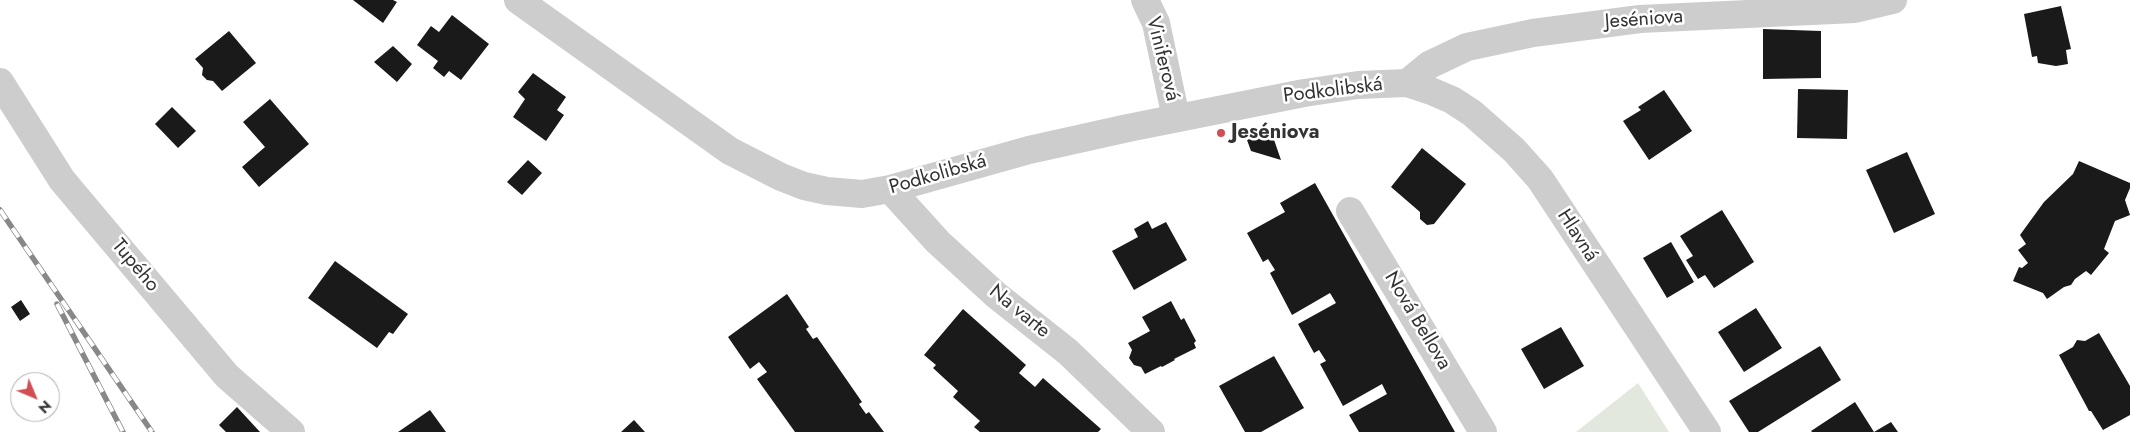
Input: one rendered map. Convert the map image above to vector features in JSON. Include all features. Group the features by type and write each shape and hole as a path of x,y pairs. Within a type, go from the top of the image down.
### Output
{"street":[{"name":"Podkolibská","path":"518,0 730,151 804,186 828,191 862,194 890,189 1029,150 1176,118 1304,93 1358,85 1407,83"},
{"name":"Viniferová","path":"1146,0 1156,23 1176,118"},
{"name":"Jeséniova","path":"1407,83 1429,65 1467,47 1642,10 1855,9 1893,0"},
{"name":"Tupého","path":"0,82 62,180 227,376 291,432"},
{"name":"Hlavná","path":"1407,83 1452,100 1472,113 1514,150 1540,179 1707,432"},
{"name":"Na varte","path":"890,189 938,242 996,295 1068,352 1151,432"},
{"name":"Nová Bellova","path":"1350,211 1483,432"}],"shaded area":[{"path":"1638,383 1669,432 1576,432"}],"building":[{"path":"353,0 393,0 397,2 383,23"},
{"path":"2061,6 2071,49 2066,50 2068,64 2056,66 2038,63 2037,56 2032,57 2024,14"},
{"path":"452,15 489,44 461,80 449,71 444,77 433,68 438,61 417,45 431,26 439,32"},
{"path":"1763,29 1821,31 1821,78 1763,79"},
{"path":"229,31 256,63 222,91 213,81 207,80 202,75 203,68 195,59"},
{"path":"393,46 412,64 397,82 374,62"},
{"path":"533,73 566,97 557,110 564,115 546,141 513,117 525,99 518,92"},
{"path":"1798,89 1848,90 1847,139 1797,138"},
{"path":"1664,90 1692,131 1649,160 1623,121 1641,110 1638,107"},
{"path":"270,99 309,144 259,187 242,167 265,147 243,122"},
{"path":"172,107 196,131 178,148 155,124"},
{"path":"1271,131 1281,160 1251,151 1247,140"},
{"path":"1422,148 1466,184 1434,224 1427,225 1420,219 1420,212 1391,187"},
{"path":"1907,152 1935,214 1894,233 1866,170"},
{"path":"528,160 542,173 522,195 507,182"},
{"path":"2079,161 2130,183 2125,200 2130,215 2115,221 2104,249 2109,253 2091,275 2086,271 2075,279 2071,285 2064,287 2047,299 2043,293 2013,281 2019,267 2022,268 2028,263 2018,250 2026,244 2020,235 2044,202 2073,174"},
{"path":"1315,183 1455,432 1359,432 1349,415 1387,394 1382,384 1343,406 1320,364 1326,361 1319,350 1314,353 1298,324 1336,303 1330,293 1292,315 1270,273 1275,270 1268,259 1263,262 1247,233 1285,212 1280,203"},
{"path":"1722,210 1754,262 1714,288 1705,275 1698,279 1686,260 1693,256 1680,236"},
{"path":"1148,221 1152,229 1166,222 1187,260 1134,290 1112,251 1138,237 1134,229"},
{"path":"1671,242 1694,282 1667,298 1643,258"},
{"path":"335,261 408,314 393,334 389,332 377,348 308,298"},
{"path":"787,294 809,327 806,329 813,339 817,337 862,402 859,404 866,414 869,412 884,432 795,432 757,379 767,372 759,362 750,369 728,337"},
{"path":"21,300 30,314 20,321 11,307"},
{"path":"1171,301 1181,320 1184,318 1196,341 1194,343 1196,348 1145,374 1141,367 1134,365 1129,358 1132,350 1128,343 1150,331 1142,317"},
{"path":"1756,308 1782,348 1744,372 1718,332"},
{"path":"963,309 1026,365 1019,373 1035,387 1043,378 1101,429 1098,432 980,432 974,427 980,421 953,397 958,391 933,368 936,365 924,355"},
{"path":"1561,327 1584,366 1544,389 1521,349"},
{"path":"2099,333 2130,386 2130,415 2103,430 2091,411 2089,411 2059,355 2073,347 2077,340 2085,341"},
{"path":"1820,346 1841,380 1758,432 1749,432 1729,401"},
{"path":"1274,356 1304,408 1261,432 1245,432 1219,386"},
{"path":"1855,402 1874,432 1811,431"},
{"path":"237,407 260,432 226,432 219,425"},
{"path":"430,410 446,432 398,432"},
{"path":"634,420 645,432 621,432"},
{"path":"1891,422 1898,432 1874,432"}],"railway":[{"path":"0,210 152,432"},
{"path":"57,304 123,432"}],"place":[{"name":"Jeséniova","path":"1221,133"}]}
